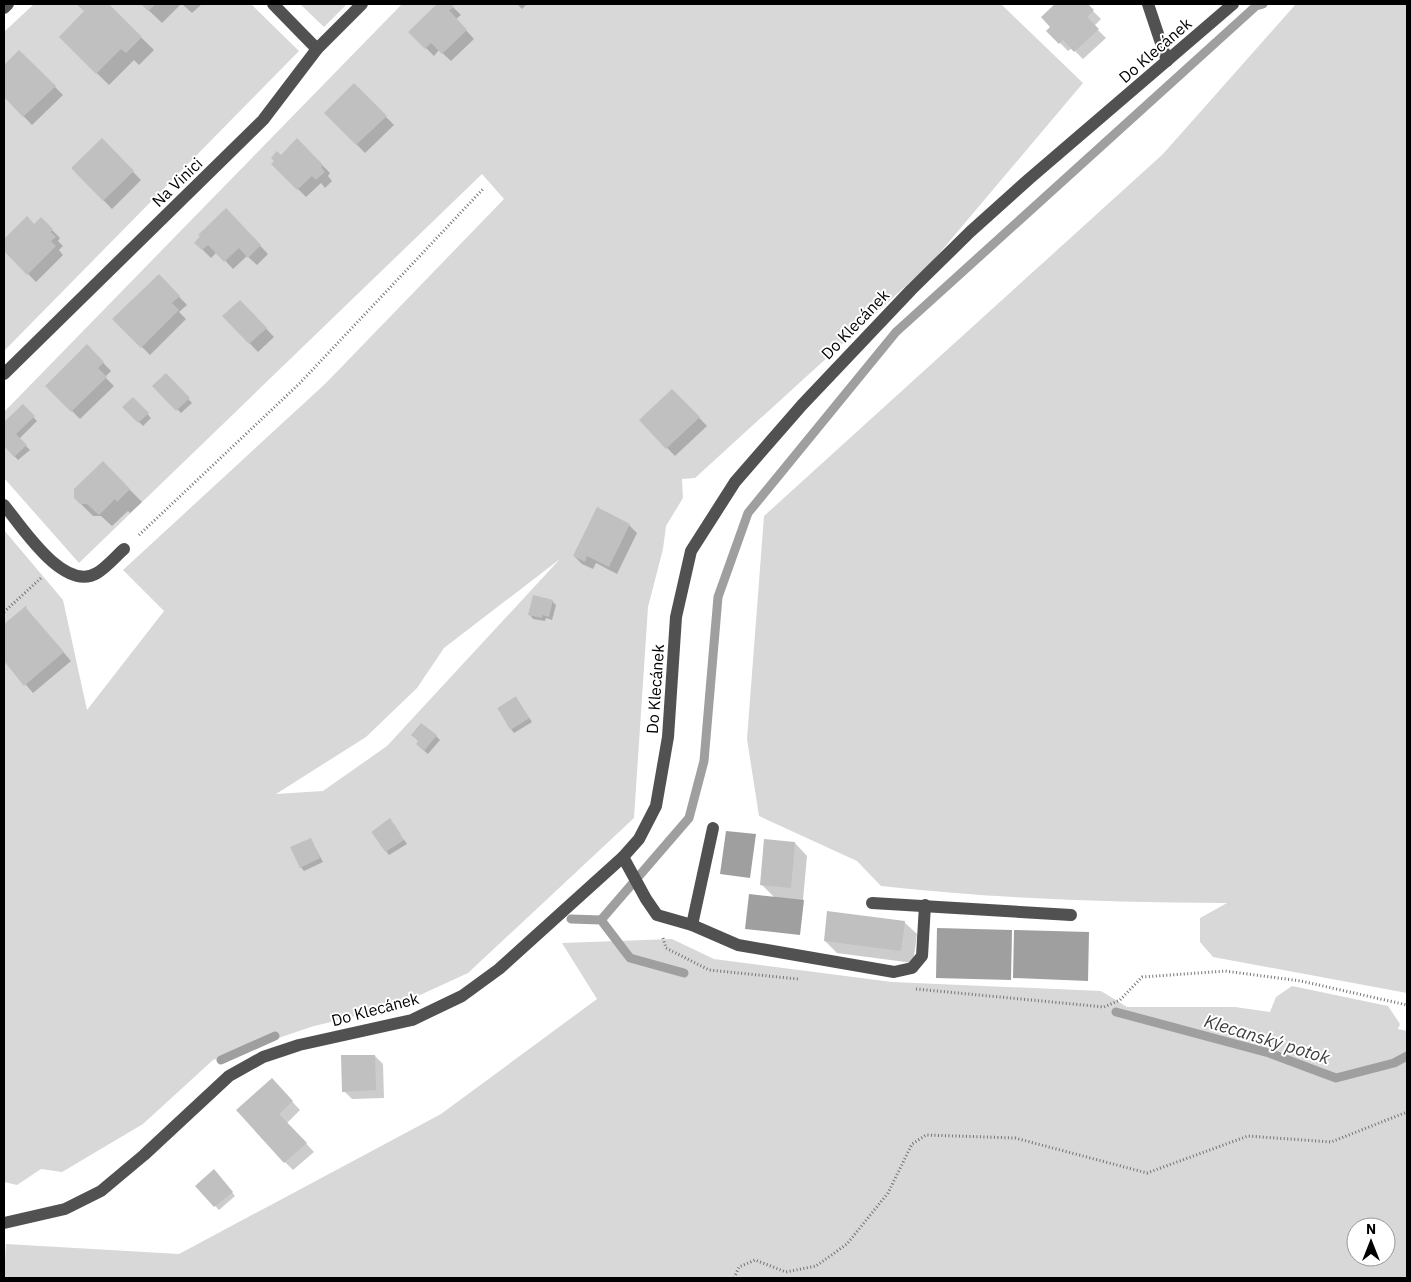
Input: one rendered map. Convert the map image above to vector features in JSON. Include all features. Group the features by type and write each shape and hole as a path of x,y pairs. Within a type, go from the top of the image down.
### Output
{"street":[{"path":"4,8 8,4"},
{"path":"273,4 317,49"},
{"name":"Na Vinici","path":"4,374 263,120 317,49 362,4"},
{"name":"Do Klecánek","path":"4,1224 65,1208 101,1191 144,1155 229,1076 263,1057 299,1045 412,1020 462,996 499,969 623,857 639,839 656,806 668,737 676,617 691,551 735,482 802,405 911,290 1029,179 1234,4"},
{"path":"1147,5 1168,61"},
{"path":"4,505 55,566 79,578 96,574 124,549"},
{"path":"692,926 713,828"},
{"path":"623,857 657,915 692,926 738,945 894,972 912,968 922,956 925,905"},
{"path":"872,903 1072,915"}],"path":[{"path":"124,549 300,383 483,189"},
{"path":"4,612 55,566"},
{"path":"657,915 666,948 709,970 808,979"},
{"path":"906,988 1104,1007 1120,1000 1142,977 1225,971 1301,981 1407,1005"},
{"path":"734,1278 739,1267 755,1260 786,1272 816,1266 847,1244 888,1193 912,1144 926,1135 1015,1138 1147,1173 1248,1136 1331,1142 1407,1112"}],"shaded area":[{"path":"34,4 251,4 299,51 4,351 4,32"},
{"path":"300,4 347,4 324,27"},
{"path":"402,4 1001,4 1083,83 932,262 695,478 682,479 683,498 666,526 663,549 648,607 634,818 468,973 394,1007 314,1026 213,1060 143,1124 62,1172 41,1169 17,1185 4,1182 4,530 63,600 87,710 164,611 123,570 326,383 504,199 482,174 79,563 4,478 4,412","holes":["560,559 387,746 323,791 276,794 366,737 417,688 444,648","516,696 529,718 510,730 497,708","390,819 404,839 385,852 371,832"]},
{"path":"1296,4 1407,4 1407,993 1213,957 1200,942 1200,918 1227,903 1054,899 967,894 881,886 857,861 759,816 747,739 764,516 1163,154"},
{"path":"726,831 756,834 750,878 720,874"},
{"path":"749,894 804,900 800,935 745,929"},
{"path":"937,928 1012,930 1011,980 936,978"},
{"path":"1014,930 1089,932 1088,981 1013,978"},
{"path":"672,939 714,959 892,982 1101,991 1127,1007 1235,1007 1270,1012 1276,997 1292,986 1388,1006 1400,1024 1398,1029 1407,1031 1407,1278 4,1278 6,1244 179,1254 441,1114 597,999 562,943"}],"building":[{"path":"76,4 109,4 142,37 126,53 121,49 96,74 59,37 84,11"},
{"path":"141,4 156,4 148,11"},
{"path":"437,4 451,4 454,7 449,10 467,30 442,54 431,43 425,49 408,32"},
{"path":"1055,4 1088,4 1094,10 1087,17 1099,29 1074,52 1063,40 1059,44 1046,31 1050,27 1041,17"},
{"path":"19,50 56,86 23,117 4,97 4,65"},
{"path":"354,83 387,116 356,145 324,113"},
{"path":"102,138 134,171 103,201 71,168"},
{"path":"297,138 323,165 321,167 325,172 316,180 312,176 297,190 271,164 274,161 271,158 277,151 281,155"},
{"path":"226,208 261,245 248,258 239,248 224,262 208,245 202,250 194,243 200,236 198,235"},
{"path":"27,216 34,224 41,217 53,229 51,232 56,237 51,241 56,246 27,275 4,251 4,239"},
{"path":"159,274 180,296 172,303 179,310 141,348 112,319"},
{"path":"240,300 267,328 249,344 222,316"},
{"path":"87,344 104,362 98,368 107,377 71,412 45,386"},
{"path":"166,373 190,398 176,411 152,386"},
{"path":"672,389 700,417 666,449 639,420"},
{"path":"133,397 149,413 138,423 122,407"},
{"path":"23,404 35,416 16,434 27,445 14,457 4,446 4,422"},
{"path":"103,461 130,489 117,502 115,499 99,515 87,504 80,504 74,498 74,489"},
{"path":"597,507 630,524 609,567 587,556 585,562 573,556"},
{"path":"533,595 553,600 549,617 542,615 542,618 528,615"},
{"path":"27,605 26,608 64,652 24,686 4,661 4,624"},
{"path":"516,696 529,718 510,730 497,708"},
{"path":"421,723 437,735 424,751 416,744 418,741 411,735"},
{"path":"390,818 404,840 385,852 371,832"},
{"path":"311,838 320,858 300,868 290,847"},
{"path":"764,839 795,842 791,888 760,885"},
{"path":"827,911 905,921 901,951 824,941"},
{"path":"341,1055 375,1055 376,1090 342,1092"},
{"path":"272,1078 293,1101 279,1114 307,1143 284,1163 236,1110"},
{"path":"214,1169 233,1192 214,1207 195,1186"}],"waterway":[{"path":"601,920 689,818 704,761 718,597 748,513 896,332 1256,6 1263,4"},
{"name":"Klecanský potok","path":"571,919 601,920 630,958 684,973"},
{"name":"Klecanský potok","path":"1116,1012 1269,1053 1336,1078 1394,1063 1407,1056"},
{"name":"Klecanský potok","path":"221,1060 275,1036"}]}
